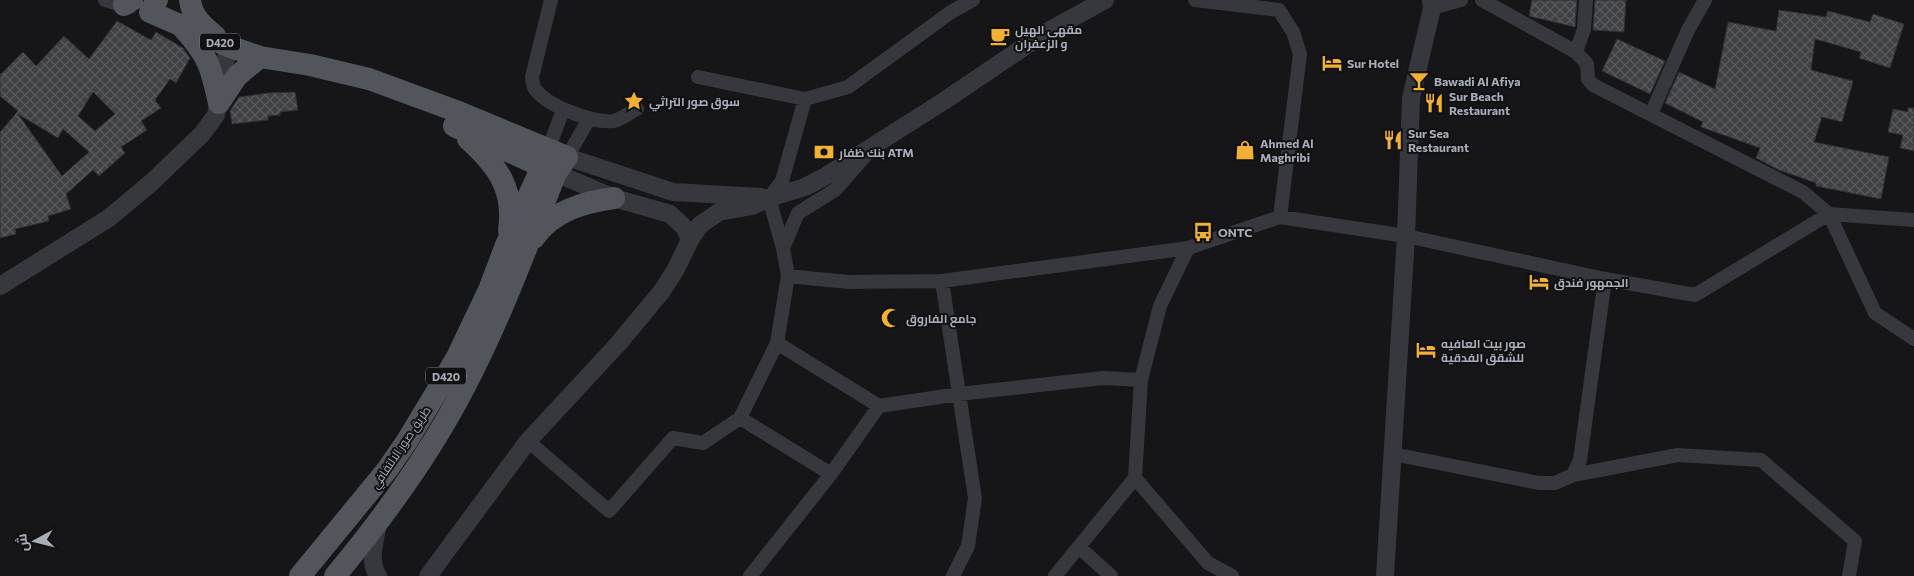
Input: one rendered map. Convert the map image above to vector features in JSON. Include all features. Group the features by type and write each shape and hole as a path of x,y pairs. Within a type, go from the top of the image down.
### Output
{"main road":[{"path":"190,0 191,9 199,22 228,46"},
{"name":"D420","path":"134,4 176,15 228,46 260,57 319,67 369,79 456,111 553,162"},
{"path":"176,15 199,46 211,68 219,103"},
{"path":"219,103 237,76 260,57"},
{"name":"D420","path":"386,86 450,124 553,162"},
{"path":"450,124 490,159 503,181 511,205 515,249"},
{"name":"طريق صور الالتفافي","path":"335,576 378,524 434,440 466,386 495,322 515,249 553,162"},
{"path":"515,249 554,217 588,202 614,198"},
{"name":"طريق صور الالتفافي","path":"300,576 386,470 411,434 457,357 489,290 515,249"}],"street":[{"path":"551,0 532,77 533,87 563,110 589,119 614,121 637,109"},
{"path":"698,77 805,99 848,87 951,12 973,0"},
{"path":"428,576 528,441 618,344 656,298 676,269 690,240 700,225 713,214 727,209 752,206 769,198 805,187 944,101 1043,34 1105,0"},
{"path":"1195,0 1279,10 1293,32 1300,54 1280,217"},
{"path":"1385,576 1406,236 1411,98 1431,4 1461,0"},
{"path":"1482,0 1576,52 1587,64 1588,79 1593,85 1803,192 1829,214 1875,313 1914,339"},
{"path":"1576,52 1584,29 1586,0"},
{"path":"1651,114 1688,30 1705,0"},
{"path":"0,286 109,218 152,182 202,134 216,115 228,46"},
{"path":"769,198 782,181 805,99"},
{"path":"553,162 563,110"},
{"path":"553,162 589,119"},
{"path":"783,248 798,213 835,190 876,144"},
{"path":"553,162 673,192 769,198"},
{"path":"553,162 614,198 670,214 685,228 690,240"},
{"path":"528,441 609,512 673,438 703,444 740,418 777,343 788,276 783,248 769,198"},
{"path":"788,276 848,282 942,281 1188,248 1280,217 1406,236 1696,295 1829,214 1914,220"},
{"path":"1055,576 1135,478 1141,380 1160,306 1188,248"},
{"path":"1573,475 1580,460 1605,278"},
{"path":"942,281 975,498 968,546 953,576"},
{"path":"777,343 880,406 959,394 1103,378 1141,380"},
{"path":"750,576 831,474 880,406"},
{"path":"740,418 831,474"},
{"path":"1393,454 1539,483 1555,483 1573,475 1678,455 1761,460 1856,541 1849,576"},
{"path":"1135,478 1208,563 1232,576"},
{"path":"378,524 372,554 375,571 378,576"},
{"path":"1079,547 1111,576"}],"building":[{"path":"1532,0 1577,0 1575,27 1529,16"},
{"path":"1595,0 1626,0 1624,32 1593,30"},
{"path":"1779,10 1826,17 1828,11 1870,22 1873,14 1904,24 1890,68 1859,58 1861,52 1815,39 1811,70 1853,81 1842,122 1822,117 1814,142 1889,157 1881,199 1816,186 1816,183 1779,170 1756,158 1760,148 1701,127 1703,122 1665,103 1679,72 1715,89 1728,22 1776,31"},
{"path":"117,21 151,40 156,32 183,48 190,58 176,83 170,79 155,100 161,108 141,121 147,130 121,147 125,153 99,176 93,170 66,194 71,209 48,216 49,221 15,229 16,234 0,238 0,132 18,111 0,96 0,75 23,52 36,66 64,36 89,59","holes":["93,92 115,114 95,131 78,116","18,114 58,138 63,129 89,152 62,176"]},
{"path":"1617,39 1665,61 1650,94 1602,71"},
{"path":"295,92 298,110 280,112 280,115 268,116 268,120 232,124 230,111 239,97"},
{"path":"1908,108 1914,108 1914,151 1900,148 1903,135 1888,132 1893,109 1908,112"}],"place":[{"name":"مقهى الهيل و الزعفران","path":"1000,36"},
{"name":"Sur Hotel","path":"1332,63"},
{"name":"Bawadi Al Afiya","path":"1419,81"},
{"name":"سوق صور التراثي","path":"634,101"},
{"name":"Sur Beach Restaurant","path":"1434,103"},
{"name":"Sur Sea Restaurant","path":"1393,140"},
{"name":"Ahmed Al Maghribi","path":"1245,150"},
{"name":"بنك ظفار ATM","path":"824,152"},
{"name":"ONTC","path":"1203,232"},
{"name":"الجمهور فندق","path":"1539,282"},
{"name":"جامع الفاروق","path":"891,318"},
{"name":"صور بيت العافيه للشقق الفدقية","path":"1426,350"}]}
